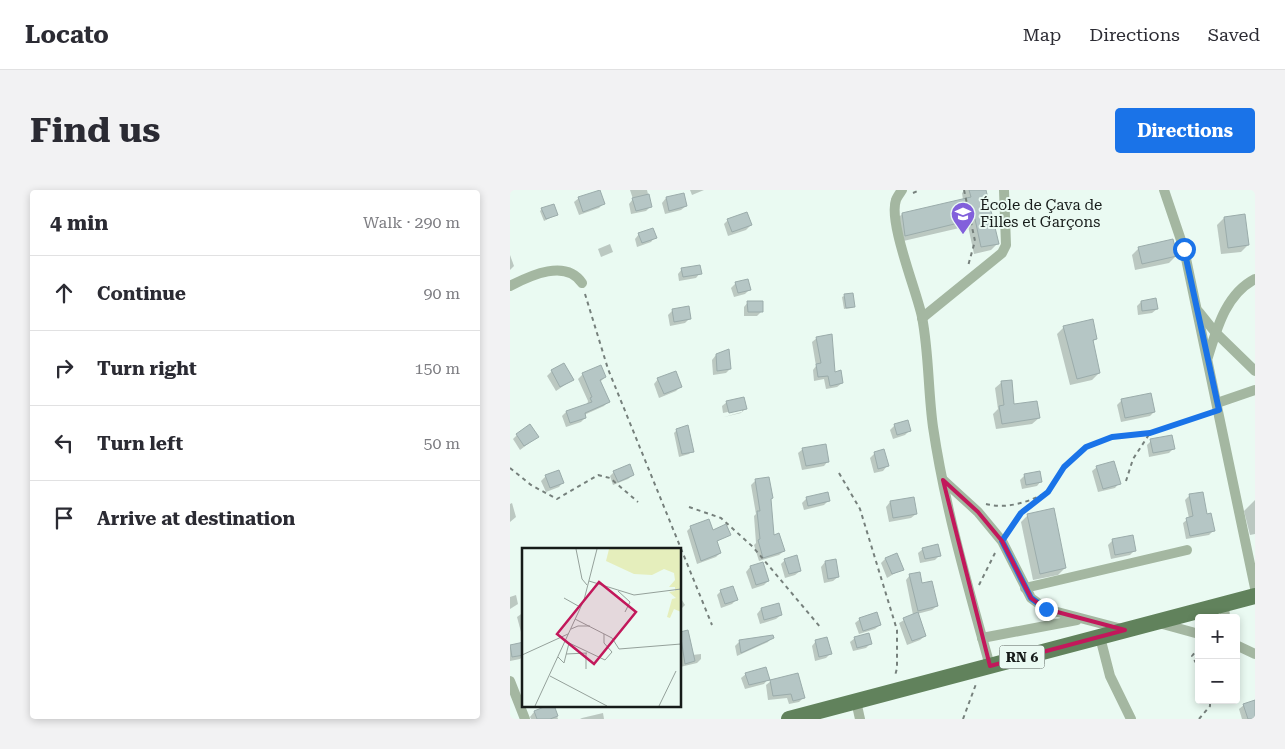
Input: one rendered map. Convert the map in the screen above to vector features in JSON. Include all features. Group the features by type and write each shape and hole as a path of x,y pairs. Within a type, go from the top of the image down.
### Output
{"main road":[{"name":"RN 6","path":"789,719 1155,622 1224,610 1255,596"}],"street":[{"path":"902,190 896,201 899,234 922,318 933,426 943,480 982,638 986,667"},
{"path":"922,318 998,258 1006,245 1004,190"},
{"path":"1164,190 1184,249 1207,360 1252,550 1255,588"},
{"path":"510,286 550,271 565,270 577,275 582,283"},
{"path":"1207,360 1215,332 1230,301 1255,279"},
{"path":"1197,310 1215,332 1255,371"},
{"path":"1218,406 1255,390"},
{"path":"943,480 978,512 1002,541 1031,598 1046,609 1080,620 1126,630"},
{"path":"1025,588 1187,550"},
{"path":"982,638 1080,620"},
{"path":"1155,622 1195,633"},
{"path":"1100,636 1110,676 1131,719"},
{"path":"1240,645 1255,654"},
{"path":"510,681 525,719"},
{"path":"856,701 860,719"}],"path":[{"path":"963,285 974,240 964,190"},
{"path":"582,283 608,369 681,548"},
{"path":"972,603 983,574 1021,513 1048,492 1064,467 1086,447 1112,437 1150,433 1218,406"},
{"path":"1126,481 1133,459 1150,433"},
{"path":"510,468 531,485 557,499 598,475 610,478 638,502"},
{"path":"839,473 860,508 897,630 897,668 890,692"},
{"path":"962,497 998,507 1024,503 1048,492"},
{"path":"689,507 721,518 746,541 821,628"},
{"path":"681,549 712,625"},
{"path":"963,719 986,667"},
{"path":"1199,719 1210,704"}],"highlighted area":[{"path":"943,480 978,512 1002,541 1031,598 1046,609 1125,630 990,666"}],"building":[{"path":"600,190 605,204 583,212 578,197"},
{"path":"969,190 986,190 999,244 981,247 975,219 905,236 902,213 971,197"},
{"path":"684,193 687,206 669,211 666,197"},
{"path":"649,194 652,207 636,211 632,198"},
{"path":"554,204 558,215 546,219 541,208"},
{"path":"747,212 752,225 732,232 727,219"},
{"path":"1245,214 1249,245 1228,248 1224,217"},
{"path":"653,228 657,238 642,243 638,233"},
{"path":"1173,239 1177,256 1142,264 1138,247"},
{"path":"700,265 702,274 683,277 681,268"},
{"path":"748,279 751,290 738,293 735,282"},
{"path":"853,293 855,307 846,308 844,294"},
{"path":"1156,298 1158,309 1142,311 1141,301"},
{"path":"747,301 763,301 763,312 748,312"},
{"path":"689,306 691,319 674,322 672,309"},
{"path":"1093,319 1097,339 1093,340 1100,373 1077,379 1063,326"},
{"path":"832,334 835,372 841,370 843,383 830,386 828,376 818,377 816,364 821,363 816,337"},
{"path":"729,349 731,369 717,371 716,354"},
{"path":"564,363 574,380 560,387 551,370"},
{"path":"601,365 606,377 600,380 610,402 585,413 586,418 570,423 566,411 592,402 590,398 592,397 582,373"},
{"path":"676,371 682,387 664,394 657,378"},
{"path":"1012,380 1014,404 1037,401 1040,418 1002,424 999,406 1004,405 1001,381"},
{"path":"1151,393 1155,412 1125,418 1121,399"},
{"path":"744,397 747,409 729,413 726,401"},
{"path":"908,420 911,431 897,435 894,424"},
{"path":"530,424 539,437 524,446 516,434"},
{"path":"688,425 694,452 682,454 676,429"},
{"path":"1172,435 1175,449 1153,453 1150,439"},
{"path":"826,444 829,462 806,466 802,448"},
{"path":"884,449 889,466 878,469 874,452"},
{"path":"1114,461 1121,484 1103,489 1096,466"},
{"path":"630,464 634,475 618,482 613,471"},
{"path":"559,470 564,483 550,488 545,475"},
{"path":"1040,471 1042,482 1026,485 1024,474"},
{"path":"769,477 773,498 771,499 774,535 779,533 785,551 763,558 758,540 760,539 757,511 760,511 755,479"},
{"path":"828,492 830,501 808,506 806,497"},
{"path":"1203,492 1207,514 1211,513 1215,531 1190,536 1186,518 1193,516 1189,494"},
{"path":"914,497 917,514 893,518 890,501"},
{"path":"1054,508 1066,568 1040,574 1027,514"},
{"path":"709,519 713,530 726,524 731,535 717,541 721,553 701,561 690,526"},
{"path":"1133,535 1136,551 1115,555 1112,539"},
{"path":"938,544 941,556 925,559 922,548"},
{"path":"897,553 904,570 892,574 885,558"},
{"path":"797,555 801,571 789,574 784,559"},
{"path":"836,559 839,577 828,579 825,561"},
{"path":"763,562 769,581 756,585 750,566"},
{"path":"920,572 922,583 932,581 938,606 918,611 909,574"},
{"path":"733,586 738,600 725,604 720,590"},
{"path":"779,603 782,615 764,620 761,608"},
{"path":"877,612 881,625 863,631 859,618"},
{"path":"918,612 926,636 912,641 903,618"},
{"path":"688,630 695,661 685,664 681,638 681,632"},
{"path":"869,633 872,644 857,648 854,637"},
{"path":"773,635 774,638 741,653 739,640"},
{"path":"827,637 832,654 819,657 815,640"},
{"path":"522,642 522,655 512,657 510,645"},
{"path":"766,667 770,680 749,685 745,673"},
{"path":"798,673 805,698 793,701 791,694 773,696 770,680"},
{"path":"1255,700 1255,719 1248,719 1243,704"},
{"path":"546,706 554,706 558,716 550,719 537,719 534,711"}],"place":[{"name":"École de Çava de Filles et Garçons","path":"963,235"}],"route":[{"path":"1046,609 1031,598 1002,541 1021,513 1048,492 1064,467 1086,447 1112,437 1150,433 1219,410 1184,249"}]}
